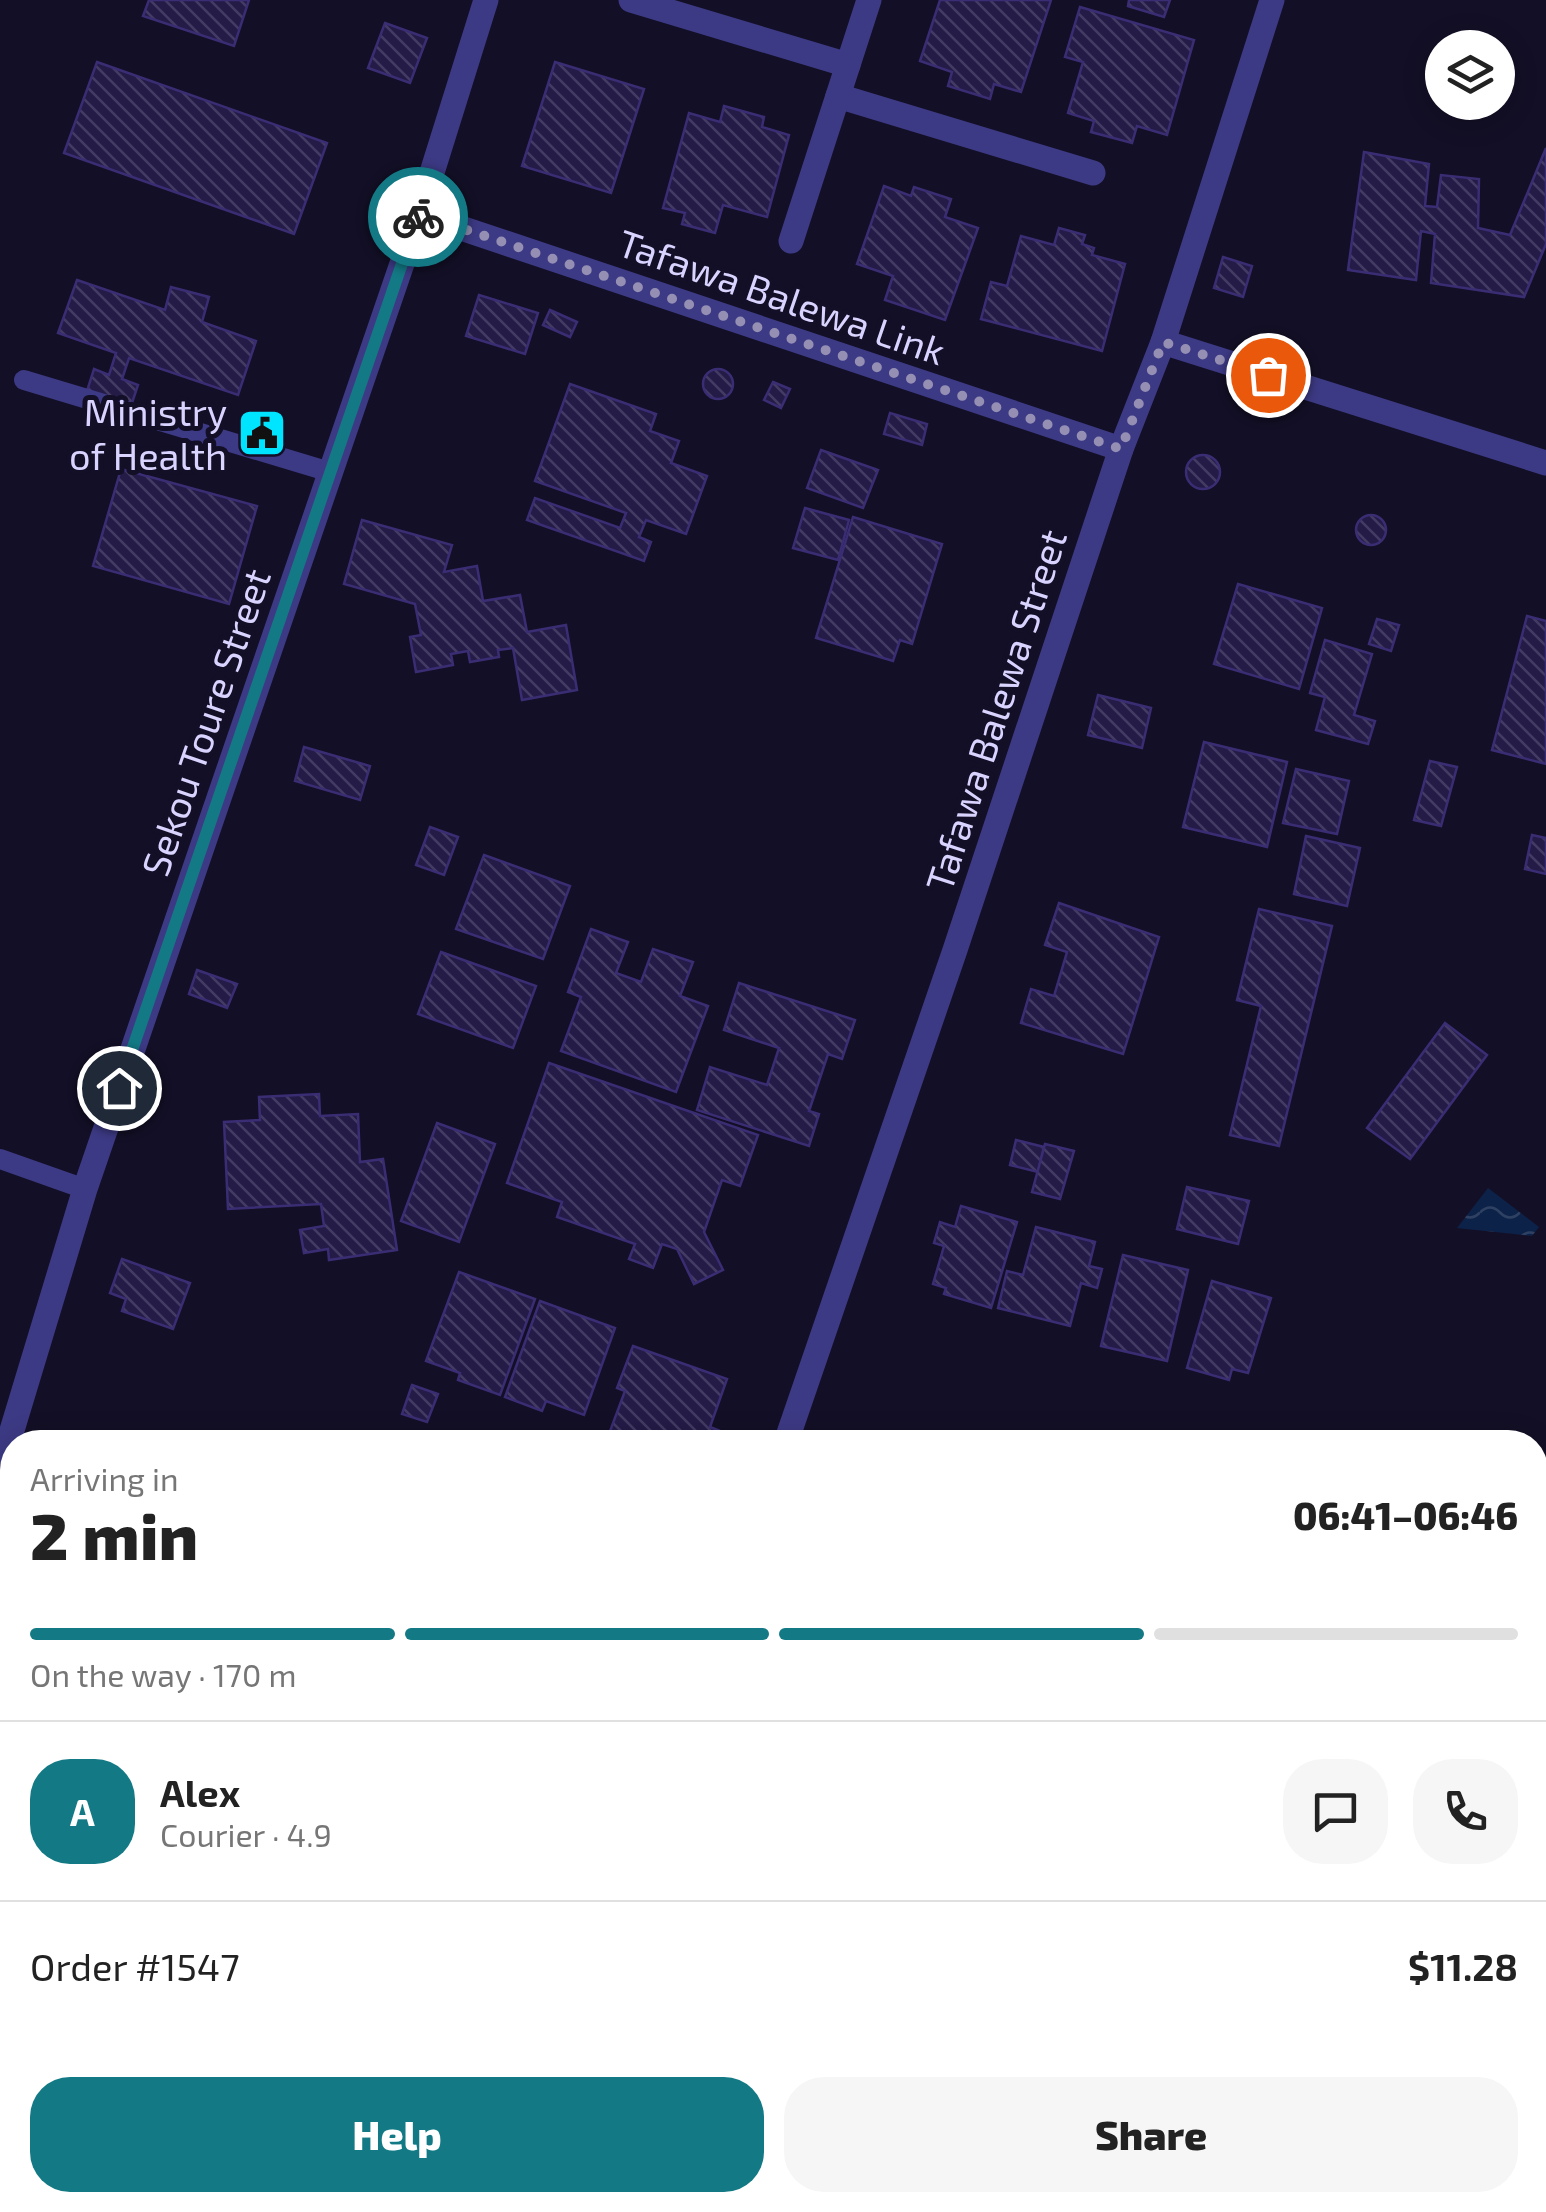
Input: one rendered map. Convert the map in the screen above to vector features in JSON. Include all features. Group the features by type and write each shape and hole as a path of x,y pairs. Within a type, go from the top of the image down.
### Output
{"street":[{"name":"Sekou Toure Street","path":"12,1430 85,1189 419,214 486,0"},
{"path":"631,0 848,65"},
{"path":"791,241 869,0"},
{"name":"Tafawa Balewa Street","path":"790,1430 968,913 1121,449 1163,342 1272,0"},
{"path":"838,96 1093,173"},
{"name":"Tafawa Balewa Link","path":"419,214 1121,449"},
{"path":"1163,342 1546,463"}],"lane":[{"path":"24,380 330,472"},
{"path":"0,1159 85,1189"}],"water":[{"path":"1488,1188 1539,1227 1532,1236 1457,1228"}],"building":[{"path":"149,0 249,0 234,46 143,16"},
{"path":"940,0 1051,0 1021,92 994,84 990,99 948,86 952,72 920,61"},
{"path":"1129,0 1170,0 1164,17 1128,6"},
{"path":"1080,7 1194,40 1167,135 1137,126 1132,143 1091,132 1094,121 1068,113 1083,62 1065,57"},
{"path":"385,23 427,38 410,83 368,68"},
{"path":"97,62 327,143 294,234 64,153"},
{"path":"555,62 644,89 611,193 522,166"},
{"path":"724,106 764,117 762,127 789,135 767,217 723,205 715,233 682,224 685,213 663,208 689,113 720,122"},
{"path":"1546,148 1546,244 1524,297 1431,283 1435,234 1421,231 1416,280 1348,270 1364,152 1429,164 1425,206 1437,207 1441,175 1479,179 1478,228 1510,235"},
{"path":"884,186 911,196 914,187 951,199 945,217 978,228 945,320 885,300 893,276 857,264"},
{"path":"1059,228 1085,235 1082,244 1094,248 1092,255 1125,264 1102,351 981,319 991,282 1007,286 1021,236 1054,245"},
{"path":"1223,257 1252,266 1243,297 1214,288"},
{"path":"77,280 165,310 171,287 209,297 202,322 256,341 238,395 129,358 122,379 138,385 131,406 87,391 94,369 109,375 116,353 58,333"},
{"path":"479,295 538,313 525,354 466,336"},
{"path":"550,310 577,322 570,337 543,325"},
{"path":"718,369 732,378 733,384 724,398 718,399 704,390 703,384 712,370"},
{"path":"773,382 790,389 781,408 764,400"},
{"path":"570,384 656,414 650,431 679,441 671,463 707,476 686,534 646,520 639,537 651,542 644,561 527,520 535,498 620,528 626,513 535,481"},
{"path":"890,413 927,424 922,445 884,434"},
{"path":"821,450 878,470 863,508 807,488"},
{"path":"1203,455 1215,460 1220,472 1215,484 1203,489 1191,484 1186,472 1191,460"},
{"path":"121,469 257,506 229,604 93,566"},
{"path":"805,508 849,520 838,560 793,548"},
{"path":"1371,515 1385,524 1386,530 1377,544 1371,545 1357,536 1356,530 1365,516"},
{"path":"853,517 942,544 912,644 900,640 893,661 816,638"},
{"path":"362,520 452,545 444,572 477,566 483,601 520,595 527,632 566,625 577,690 522,700 513,648 498,650 499,657 470,662 468,651 451,654 453,665 416,672 410,637 421,635 415,604 344,584"},
{"path":"1238,584 1322,608 1299,689 1214,664"},
{"path":"1527,616 1546,621 1546,764 1492,750"},
{"path":"1377,619 1399,625 1391,651 1369,644"},
{"path":"1325,640 1372,654 1354,715 1375,721 1368,744 1316,730 1325,697 1310,693"},
{"path":"1098,695 1151,708 1142,748 1088,735"},
{"path":"1204,742 1287,762 1267,847 1183,827"},
{"path":"304,747 370,766 360,800 295,781"},
{"path":"1430,761 1457,767 1441,826 1414,820"},
{"path":"1296,769 1349,781 1337,834 1283,823"},
{"path":"430,827 458,837 444,875 416,865"},
{"path":"1532,835 1546,838 1546,874 1525,869"},
{"path":"1306,836 1360,848 1347,906 1294,894"},
{"path":"484,855 570,886 543,959 456,929"},
{"path":"1059,903 1159,937 1123,1054 1021,1023 1031,989 1054,996 1067,952 1045,945"},
{"path":"1259,909 1332,926 1279,1146 1230,1135 1261,1006 1237,1000"},
{"path":"591,929 628,942 616,973 641,982 653,949 693,962 680,996 708,1006 676,1092 561,1051 581,997 568,992"},
{"path":"441,952 536,986 513,1048 418,1014"},
{"path":"197,970 237,984 227,1008 189,994"},
{"path":"739,983 855,1020 842,1059 828,1054 809,1111 819,1114 809,1146 697,1110 710,1067 767,1085 779,1048 724,1030"},
{"path":"1445,1023 1487,1055 1410,1159 1367,1128"},
{"path":"549,1063 758,1135 740,1186 722,1180 704,1232 723,1270 694,1284 677,1249 662,1244 653,1268 629,1259 635,1244 557,1217 562,1202 507,1183"},
{"path":"319,1094 320,1116 358,1114 360,1162 383,1159 397,1250 329,1260 328,1249 304,1253 300,1230 324,1226 321,1204 228,1209 224,1122 260,1120 259,1097"},
{"path":"437,1123 495,1144 459,1242 401,1221"},
{"path":"1016,1140 1044,1147 1038,1172 1010,1165"},
{"path":"1045,1144 1074,1151 1060,1199 1032,1192"},
{"path":"1187,1187 1249,1201 1238,1244 1177,1229"},
{"path":"961,1206 1017,1222 991,1308 944,1294 946,1288 933,1284 944,1246 934,1243 940,1222 955,1227"},
{"path":"1036,1227 1095,1242 1089,1266 1102,1269 1097,1288 1081,1283 1070,1326 998,1308 1007,1271 1023,1275"},
{"path":"1123,1255 1188,1270 1167,1361 1101,1346"},
{"path":"122,1259 190,1283 173,1329 122,1311 126,1299 110,1293"},
{"path":"459,1272 535,1299 500,1395 458,1380 460,1373 426,1361"},
{"path":"1212,1281 1271,1298 1248,1373 1232,1369 1229,1380 1187,1368"},
{"path":"540,1301 615,1328 584,1415 546,1401 542,1411 505,1397"},
{"path":"633,1346 727,1379 710,1427 718,1430 610,1430 625,1391 617,1388"},
{"path":"412,1385 438,1394 427,1422 402,1414"}],"way so far":[{"path":"418,217 419,214 1121,449 1163,342 1268,375"}],"place":[{"name":"Ministry of Health","path":"262,433"}],"route":[{"path":"119,1088 418,217"}]}
